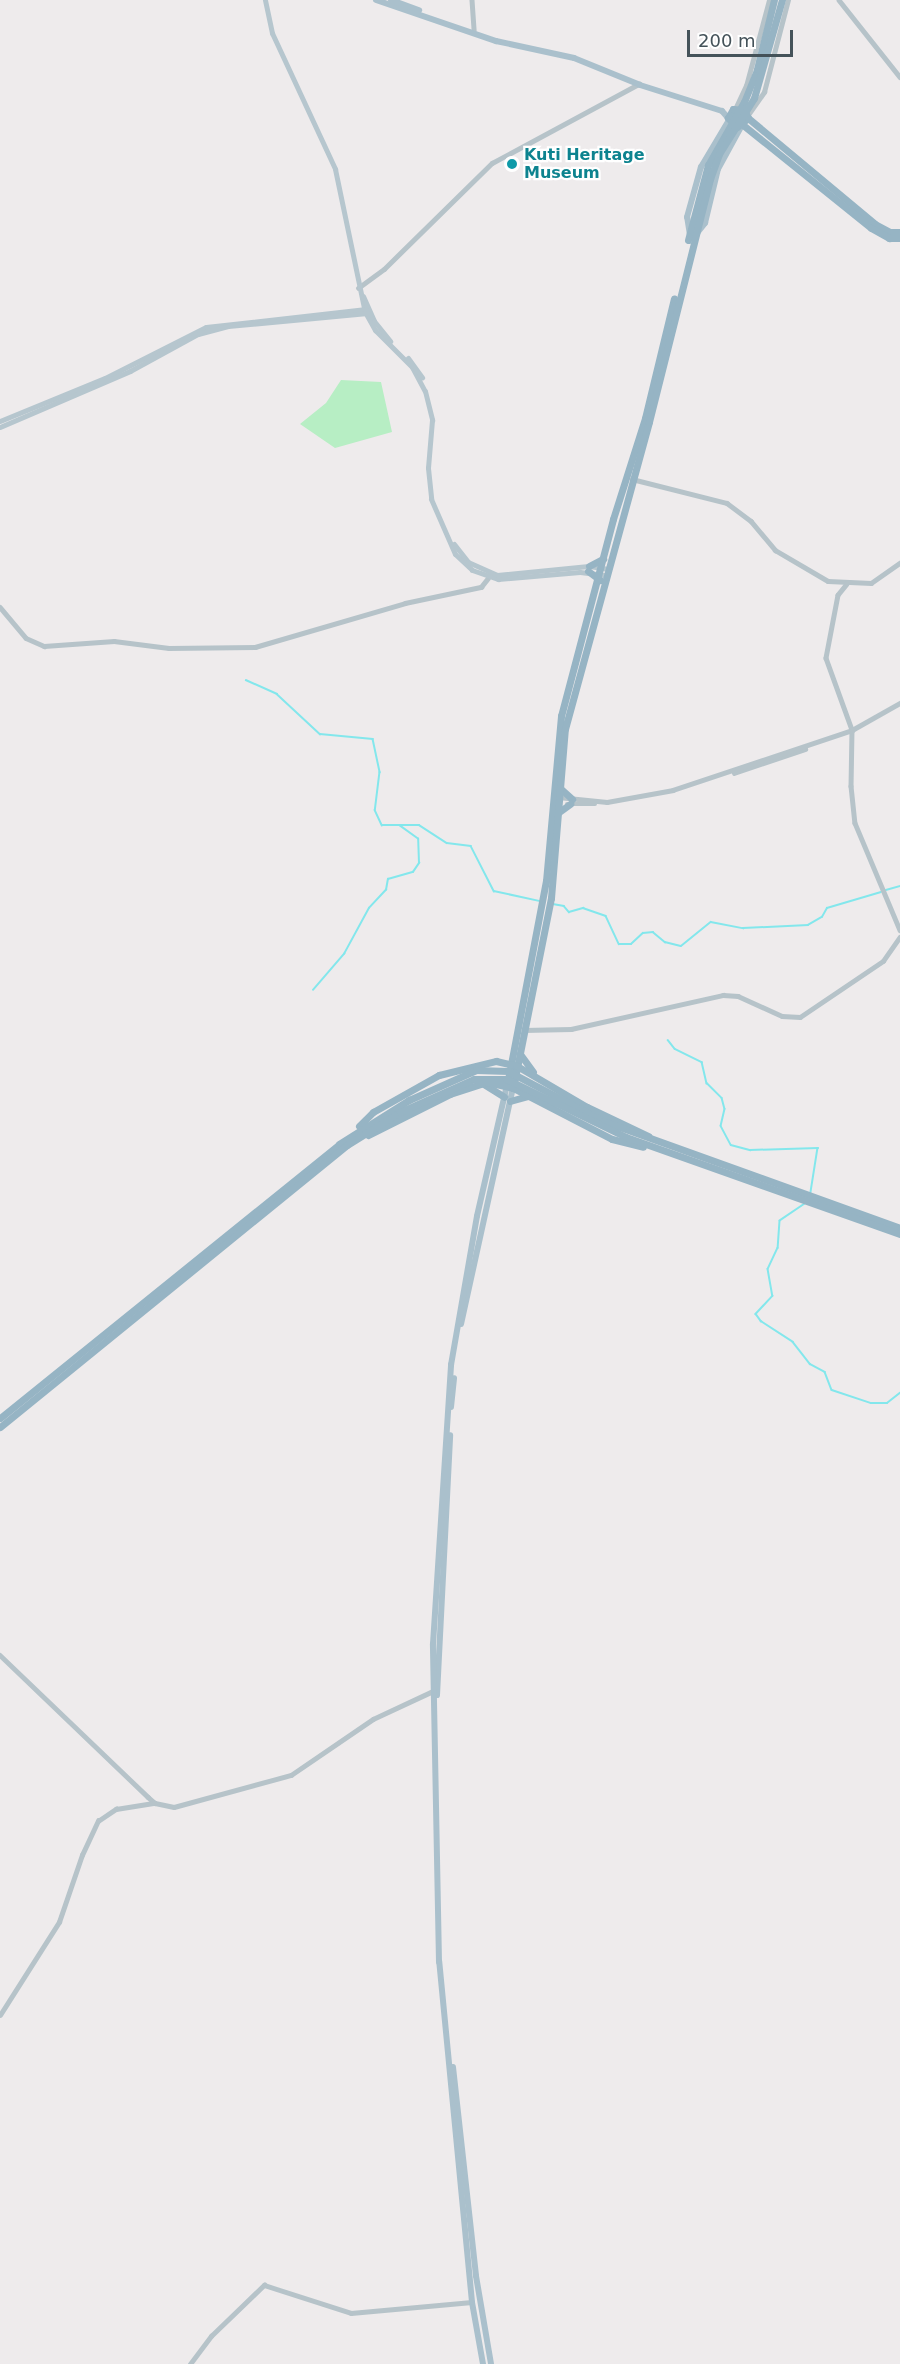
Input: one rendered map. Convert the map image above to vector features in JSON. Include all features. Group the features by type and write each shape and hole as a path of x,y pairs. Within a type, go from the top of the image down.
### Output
{"highway":[{"path":"510,1087 543,896 560,722 632,479 712,155 748,95 774,0"},
{"path":"701,199 719,154 754,98 782,0"},
{"path":"900,232 890,232 875,224 748,116 735,108 729,119 742,126 871,228 889,238 900,238"},
{"path":"742,126 748,116"},
{"path":"0,1426 343,1144 374,1112 440,1075 496,1061 517,1052 525,1029 549,912 561,801 560,786 565,729 603,573 603,559 645,418 692,236"},
{"path":"588,569 603,559"},
{"path":"588,569 603,573"},
{"path":"559,812 571,802 560,786"},
{"path":"517,1052 540,1078"},
{"path":"496,1061 515,1065 587,1107 638,1129 654,1144"},
{"path":"0,1418 343,1144 398,1109 444,1090 488,1077 506,1079 654,1144 900,1234"},
{"path":"343,1144 450,1094 482,1083 510,1087 612,1139 654,1144"},
{"path":"482,1083 507,1099 528,1096"},
{"path":"808,1199 900,1228"}],"main road":[{"path":"266,0 274,29 340,176 361,300 375,330 422,382 432,420 428,468 434,508 455,554 472,570 488,578 588,569"},
{"path":"376,0 496,41 574,58 722,111 729,119 701,167 687,217 692,236"},
{"path":"391,0 474,30 576,56 639,83 735,108"},
{"path":"692,236 705,223 718,169 742,126"},
{"path":"359,285 366,311 384,335 416,366 429,391 435,423 434,495 442,521 464,558 497,575 588,569 603,573"},
{"path":"353,311 361,300"},
{"path":"0,421 133,367 214,325 366,311"},
{"path":"0,427 133,367 198,334 221,327 366,311"},
{"path":"491,2364 476,2276 448,2022 438,1848 437,1644 449,1386 460,1306 510,1087"},
{"path":"444,1495 433,1691 441,1981 472,2301 483,2364"}],"street":[{"path":"472,0 474,30"},
{"path":"735,108 746,86 769,0"},
{"path":"748,116 764,92 788,0"},
{"path":"839,0 900,77"},
{"path":"359,285 371,280 482,172 548,131 639,83"},
{"path":"632,479 727,503 751,521 775,550 810,573 835,582 847,584 875,582 900,564"},
{"path":"0,607 26,638 40,645 64,647 114,641 196,648 268,645 405,603 481,587 488,578"},
{"path":"835,582 838,595 825,651 852,731 851,786 855,823 880,888 900,930"},
{"path":"838,595 847,584"},
{"path":"552,800 617,804 651,799 852,731 900,704"},
{"path":"525,1029 559,1031 728,994 782,1016 800,1017 883,961 900,937"},
{"path":"0,1655 155,1803"},
{"path":"0,2015 59,1922 82,1855 98,1821 116,1809 155,1803 185,1806 291,1775 373,1719 433,1691"},
{"path":"147,1806 148,1797"},
{"path":"190,2364 211,2336 264,2284 351,2313 472,2301"}],"green space":[{"path":"341,380 381,382 392,432 335,448 300,424 326,403"}],"waterway":[{"path":"246,680 277,694 320,734 373,739 380,772 375,810 382,825 419,825 447,843 471,846 494,891 540,901"},
{"path":"313,990 344,954 369,908 386,890 388,879 413,872 419,863 418,839 400,826"},
{"path":"886,890 900,886"},
{"path":"553,904 564,906 569,912 583,908 606,916 619,944 631,944 643,933 653,932 665,942 681,946 711,922 743,928 808,925 822,917 827,908 881,892"},
{"path":"668,1040 675,1049 702,1062 707,1083 722,1098 725,1109 721,1126 731,1145 750,1150 818,1148 811,1192"},
{"path":"805,1204 780,1221 778,1248 768,1269 773,1296 756,1314 761,1321 793,1342 810,1364 825,1372 832,1390 871,1403 887,1403 900,1393"}],"place":[{"name":"Kuti Heritage Museum","path":"512,164"}]}
